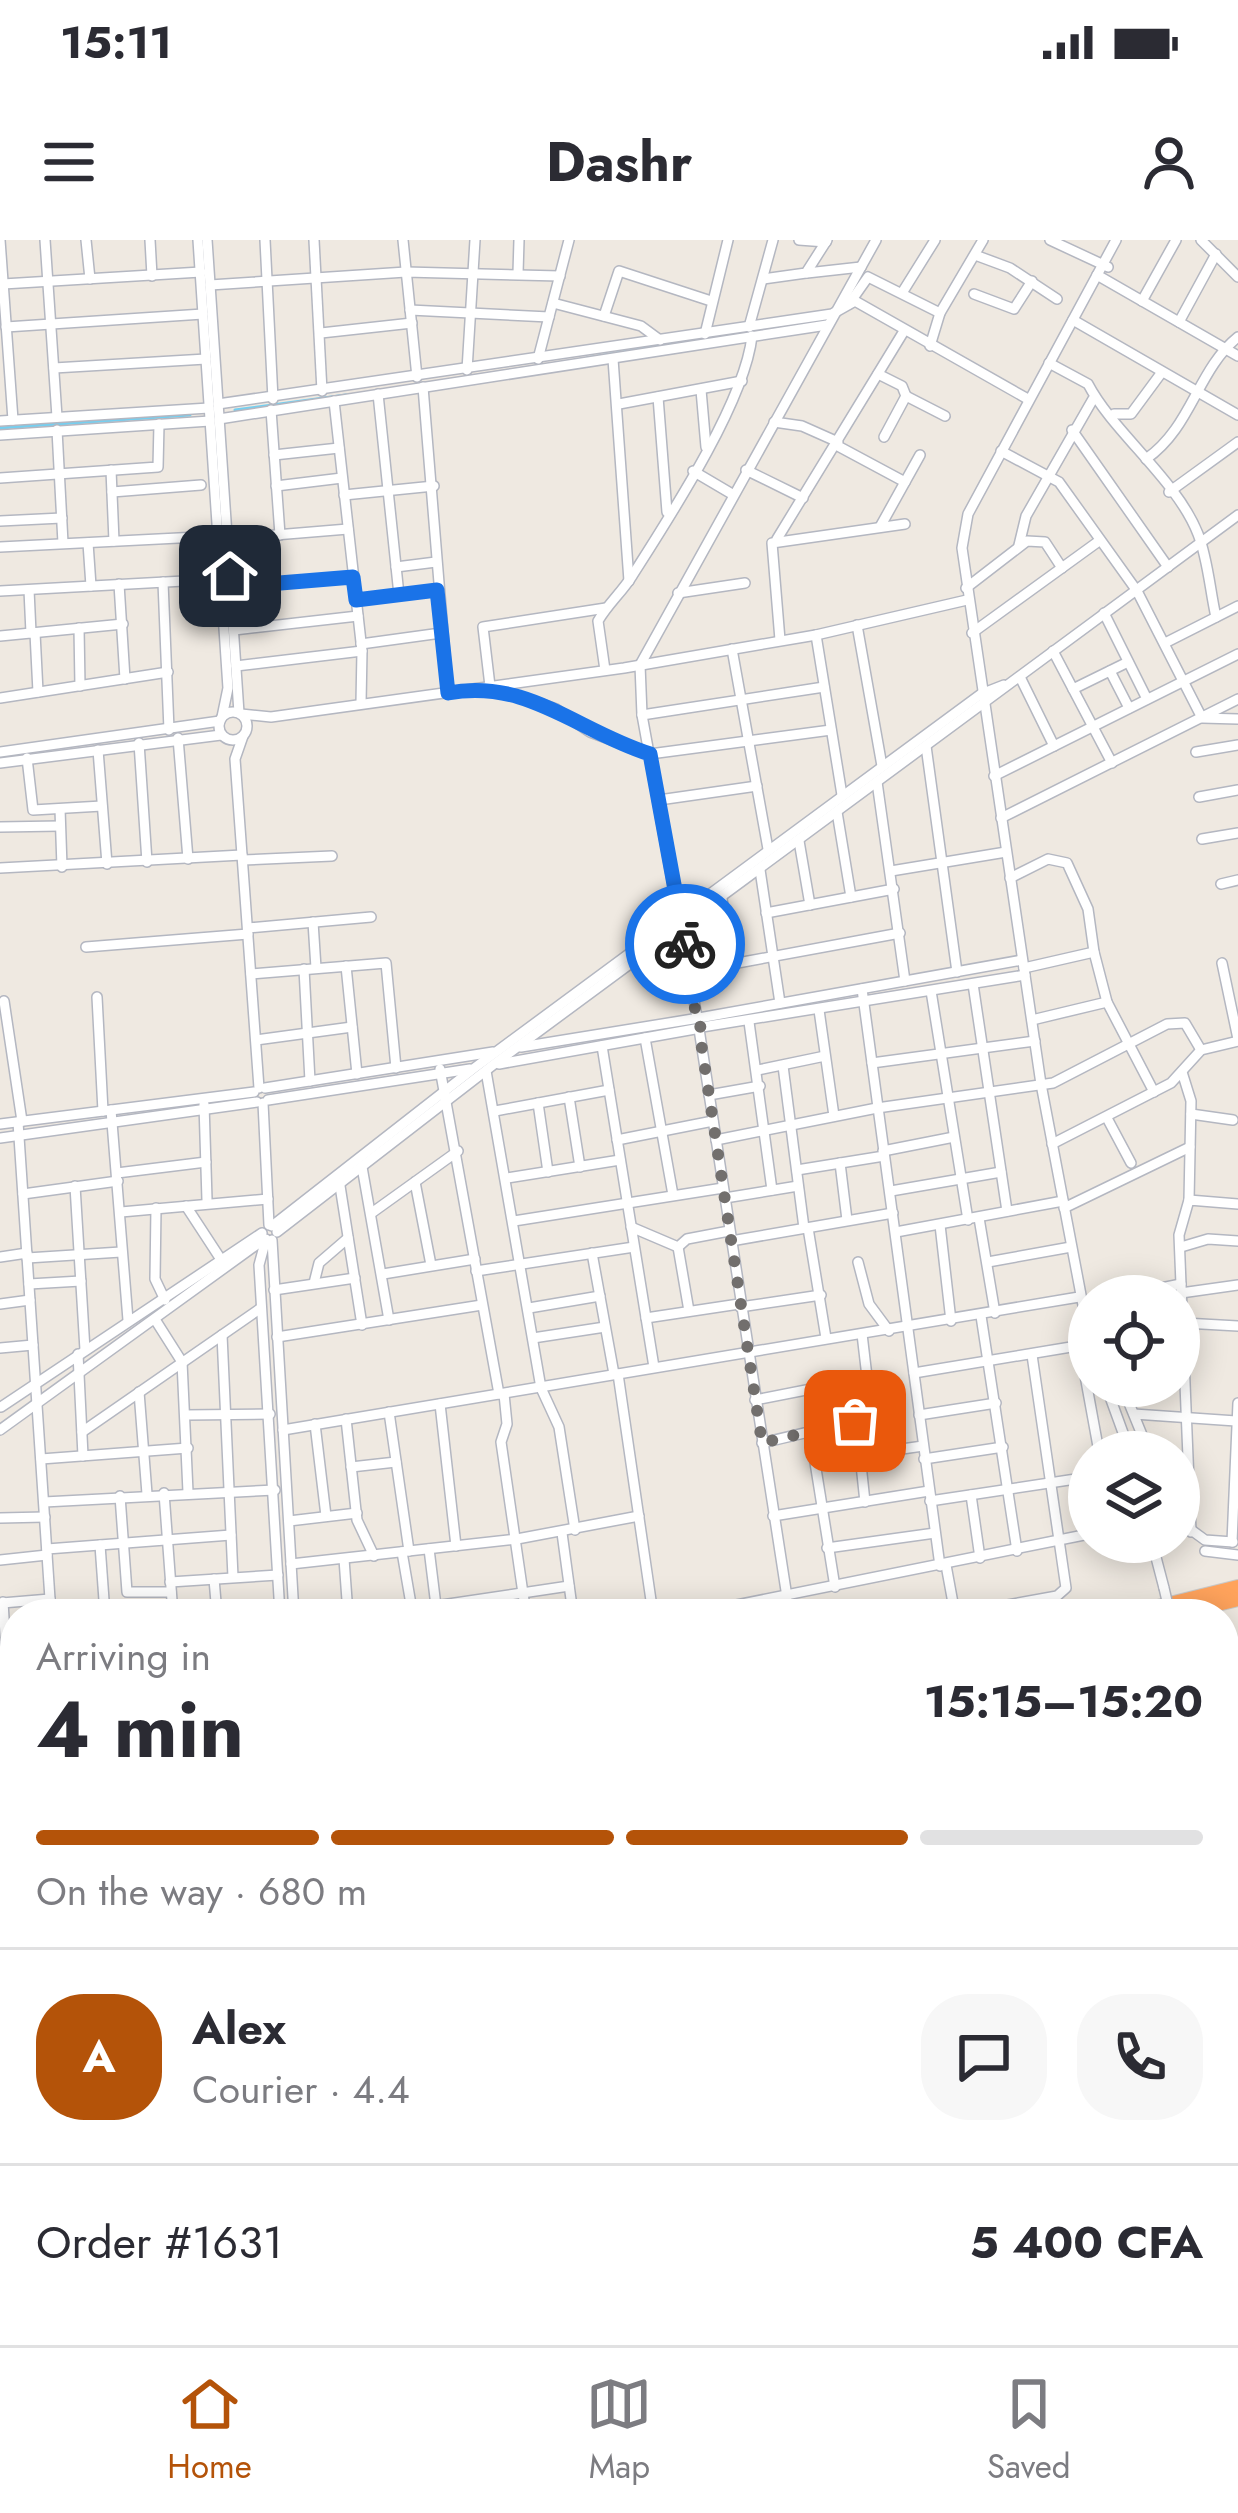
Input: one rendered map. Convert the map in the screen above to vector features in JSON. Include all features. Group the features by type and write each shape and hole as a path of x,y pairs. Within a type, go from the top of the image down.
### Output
{"highway":[{"path":"1190,1599 1238,1587"}],"street":[{"path":"0,240 13,420"},
{"path":"45,240 57,417"},
{"path":"86,240 90,279"},
{"path":"150,240 152,276"},
{"path":"202,240 206,359 214,413"},
{"path":"202,240 210,285 223,538 244,735 235,759"},
{"path":"265,240 280,535"},
{"path":"314,240 322,391"},
{"path":"403,240 412,323 428,381 437,590 448,693"},
{"path":"470,374 475,240"},
{"path":"518,273 519,240"},
{"path":"537,363 569,240"},
{"path":"704,334 728,240"},
{"path":"605,670 597,631 606,608 629,580 742,380 773,240"},
{"path":"799,240 826,241 806,273"},
{"path":"787,1597 681,913 642,715 640,664 876,240"},
{"path":"902,293 935,240"},
{"path":"930,346 940,313 983,240"},
{"path":"1050,240 1102,269 1142,301 1238,356"},
{"path":"1077,1275 1041,1084 962,548 968,514 1116,240"},
{"path":"1142,301 1176,240"},
{"path":"1202,240 1238,277"},
{"path":"1179,322 1216,254"},
{"path":"975,255 1032,281 1057,299"},
{"path":"763,279 861,267"},
{"path":"604,316 619,271 711,301"},
{"path":"3,284 200,272"},
{"path":"210,285 406,272 560,276"},
{"path":"0,435 159,424 271,405 334,400 364,391 830,319 868,277 940,313"},
{"path":"974,294 1014,309 1032,281"},
{"path":"848,304 855,301 1027,398"},
{"path":"553,303 648,328 660,340"},
{"path":"410,310 549,317"},
{"path":"6,327 203,314"},
{"path":"1073,320 1238,415"},
{"path":"321,333 412,323"},
{"path":"780,640 768,548 904,331"},
{"path":"578,359 613,359 660,340 750,332"},
{"path":"1146,459 1180,429 1224,349 1238,337"},
{"path":"54,368 206,359"},
{"path":"613,359 629,580"},
{"path":"1049,363 1088,384 1093,399 1114,414 1169,492 1199,544 1216,617"},
{"path":"1114,414 1131,414 1162,372"},
{"path":"878,374 902,386 906,396 945,416"},
{"path":"619,404 742,380"},
{"path":"271,405 322,391 378,394 428,381"},
{"path":"701,390 706,447"},
{"path":"378,394 398,596"},
{"path":"884,437 906,396"},
{"path":"658,398 667,516"},
{"path":"0,763 139,743 240,714 271,717 732,649 857,625 966,594 1019,545 1026,516 1093,399"},
{"path":"334,400 361,647 361,703"},
{"path":"0,421 214,413"},
{"path":"774,422 802,426 905,482"},
{"path":"159,424 160,488"},
{"path":"58,430 64,543"},
{"path":"1072,430 1168,567"},
{"path":"1169,492 1238,442"},
{"path":"274,455 339,448"},
{"path":"1001,451 1048,474 1100,541 1137,591 1202,718"},
{"path":"880,527 920,455"},
{"path":"0,478 158,467"},
{"path":"111,470 114,541"},
{"path":"746,470 803,498"},
{"path":"693,471 732,494"},
{"path":"276,486 342,478"},
{"path":"112,492 201,484"},
{"path":"344,495 434,486"},
{"path":"0,521 62,518"},
{"path":"448,1095 473,1069 842,795 1017,679 1238,518"},
{"path":"777,539 905,524"},
{"path":"0,547 348,529"},
{"path":"223,538 227,688 221,719 223,737 235,759 283,1430 279,1599"},
{"path":"972,633 1100,541"},
{"path":"1019,545 1045,542 1062,568"},
{"path":"88,543 91,586"},
{"path":"396,567 436,562"},
{"path":"231,587 353,577"},
{"path":"0,591 221,579"},
{"path":"163,582 188,859"},
{"path":"678,593 746,583"},
{"path":"119,584 125,679"},
{"path":"28,590 38,692"},
{"path":"356,600 437,590"},
{"path":"1165,644 1238,606"},
{"path":"490,686 483,627 606,608"},
{"path":"1104,614 1147,699"},
{"path":"234,630 358,616"},
{"path":"0,636 123,624"},
{"path":"857,625 882,766"},
{"path":"79,628 80,686"},
{"path":"236,666 441,633"},
{"path":"816,634 842,795"},
{"path":"732,649 769,849"},
{"path":"1053,651 1112,763"},
{"path":"994,776 1238,654"},
{"path":"1073,689 1128,662"},
{"path":"1110,671 1129,709"},
{"path":"0,698 168,672"},
{"path":"1017,679 1054,746"},
{"path":"490,686 556,709 590,732 650,754 831,730"},
{"path":"642,715 824,688"},
{"path":"0,1430 171,1310 448,1095 683,928 982,699"},
{"path":"1000,818 1238,699"},
{"path":"0,752 174,734 244,735 271,717"},
{"path":"1202,718 1238,719"},
{"path":"139,743 147,862"},
{"path":"1196,752 1238,745"},
{"path":"926,746 956,972"},
{"path":"98,750 107,864"},
{"path":"27,758 33,810 102,806"},
{"path":"877,782 913,994"},
{"path":"659,800 758,786"},
{"path":"1199,797 1238,790"},
{"path":"61,809 62,867"},
{"path":"837,812 851,897"},
{"path":"0,827 60,826"},
{"path":"1202,839 1238,833"},
{"path":"799,841 810,905"},
{"path":"891,871 1006,852"},
{"path":"0,868 332,856"},
{"path":"1010,878 1048,859 1067,863 1088,909 1107,1002 1154,1092"},
{"path":"760,870 780,1003"},
{"path":"1221,884 1238,883"},
{"path":"766,913 894,890"},
{"path":"722,898 732,963"},
{"path":"86,947 371,917"},
{"path":"310,1081 314,922"},
{"path":"689,972 900,933"},
{"path":"0,1124 203,1097 261,1095 440,1067 560,1040 698,1023 749,1022 973,984 1094,952"},
{"path":"251,974 386,963 396,1068"},
{"path":"1052,1144 1154,1092 1182,1072 1201,1050 1238,1040 1222,964"},
{"path":"346,966 358,1074"},
{"path":"0,1138 205,1110 310,1081 396,1068 490,1068 645,1038 793,1000 956,972 1024,968"},
{"path":"943,974 944,989"},
{"path":"973,984 1007,1211"},
{"path":"862,989 929,1496 952,1599"},
{"path":"931,991 960,1179 988,1262 995,1313"},
{"path":"97,998 128,1320"},
{"path":"793,1000 793,1015"},
{"path":"4,1001 20,1121 50,1599"},
{"path":"1032,1021 1107,1002"},
{"path":"819,1010 834,1116"},
{"path":"749,1022 772,1190"},
{"path":"716,1140 1062,1079 1167,1024 1185,1023 1201,1050"},
{"path":"256,1040 352,1027"},
{"path":"645,1038 673,1196"},
{"path":"560,1040 562,1054"},
{"path":"872,1064 1035,1041"},
{"path":"602,1046 654,1367"},
{"path":"758,1070 825,1056"},
{"path":"783,1066 798,1186 826,1338"},
{"path":"440,1067 507,1424 501,1442 524,1599"},
{"path":"490,1068 541,1388 559,1427 571,1599"},
{"path":"1181,1275 1181,1222 1190,1200 1191,1114 1190,1083 1182,1072"},
{"path":"709,1095 760,1086"},
{"path":"495,1111 609,1090"},
{"path":"203,1097 207,1200"},
{"path":"569,1097 580,1166"},
{"path":"538,1103 548,1172"},
{"path":"1191,1114 1233,1120"},
{"path":"1107,1118 1131,1163"},
{"path":"617,1140 713,1121"},
{"path":"797,1171 954,1137"},
{"path":"896,1232 1064,1204 1190,1147"},
{"path":"373,1213 458,1151"},
{"path":"507,1178 620,1160"},
{"path":"22,1194 206,1162"},
{"path":"841,1163 848,1220"},
{"path":"15,1419 0,1406 220,1258 269,1233 340,1186 358,1165"},
{"path":"358,1165 373,1213 389,1320"},
{"path":"891,1192 1001,1172"},
{"path":"415,1182 430,1265"},
{"path":"75,1186 82,1456"},
{"path":"340,1186 362,1325"},
{"path":"514,1221 673,1196 798,1186"},
{"path":"121,1212 207,1200 268,1199"},
{"path":"1190,1200 1238,1204"},
{"path":"186,1206 220,1258"},
{"path":"156,1208 155,1279 171,1310"},
{"path":"678,1246 687,1239 806,1228 893,1213"},
{"path":"940,1225 951,1321"},
{"path":"631,1227 678,1246"},
{"path":"269,1233 259,1265 269,1414 289,1521 293,1599"},
{"path":"314,1283 319,1263 349,1238"},
{"path":"1181,1247 1208,1239 1238,1240"},
{"path":"383,1274 430,1265 521,1264 634,1246"},
{"path":"678,1246 689,1311"},
{"path":"988,1262 1071,1247"},
{"path":"0,1257 121,1252"},
{"path":"592,1253 651,1599"},
{"path":"352,1259 380,1254"},
{"path":"858,1262 869,1304 889,1331"},
{"path":"274,1290 355,1278"},
{"path":"29,1284 81,1281"},
{"path":"1200,1287 1238,1285"},
{"path":"646,1318 820,1295"},
{"path":"529,1308 600,1296"},
{"path":"0,1304 30,1300"},
{"path":"283,1430 826,1338 1068,1303"},
{"path":"277,1337 482,1306"},
{"path":"82,1432 262,1308"},
{"path":"981,1316 1017,1550"},
{"path":"156,1321 182,1362 188,1492"},
{"path":"1200,1324 1238,1327"},
{"path":"533,1338 605,1327"},
{"path":"762,1443 855,1421 872,1411 862,1334"},
{"path":"222,1335 233,1577"},
{"path":"103,1337 112,1352"},
{"path":"0,1348 33,1345"},
{"path":"914,1373 1068,1346"},
{"path":"1029,1599 1063,1592 1032,1355"},
{"path":"755,1400 867,1378"},
{"path":"140,1392 147,1494"},
{"path":"1200,1537 1235,1542 1238,1402"},
{"path":"919,1415 996,1403"},
{"path":"440,1404 456,1546"},
{"path":"1131,1407 1141,1431"},
{"path":"1188,1407 1188,1431"},
{"path":"389,1412 411,1599"},
{"path":"186,1415 282,1414"},
{"path":"1134,1414 1237,1421"},
{"path":"346,1419 357,1514 374,1556"},
{"path":"855,1421 865,1502"},
{"path":"315,1424 326,1516"},
{"path":"808,1432 835,1587"},
{"path":"813,1450 858,1442"},
{"path":"860,1455 922,1446"},
{"path":"925,1459 1003,1447"},
{"path":"41,1459 188,1448"},
{"path":"352,1467 396,1462"},
{"path":"773,1516 1068,1481"},
{"path":"44,1502 279,1486"},
{"path":"164,1493 171,1599"},
{"path":"971,1495 980,1558"},
{"path":"119,1496 127,1592 278,1575"},
{"path":"289,1521 357,1514"},
{"path":"291,1564 517,1539 639,1516"},
{"path":"0,1518 45,1517"},
{"path":"826,1548 935,1533"},
{"path":"0,1560 100,1545 231,1535"},
{"path":"776,1599 1068,1539"},
{"path":"100,1545 105,1599"},
{"path":"429,1549 436,1599"},
{"path":"1205,1551 1238,1555"},
{"path":"344,1558 347,1599"},
{"path":"1158,1563 1168,1599"},
{"path":"214,1579 216,1599"},
{"path":"493,1599 569,1586"}],"waterway":[{"path":"587,358 797,324"},
{"path":"235,410 346,395"},
{"path":"0,428 190,415"}],"way so far":[{"path":"685,944 695,1009 703,1022 699,1029 762,1443 855,1421"}],"route":[{"path":"230,576 231,587 353,577 356,600 437,590 448,693 490,686 556,709 590,732 650,754 685,944"}]}
